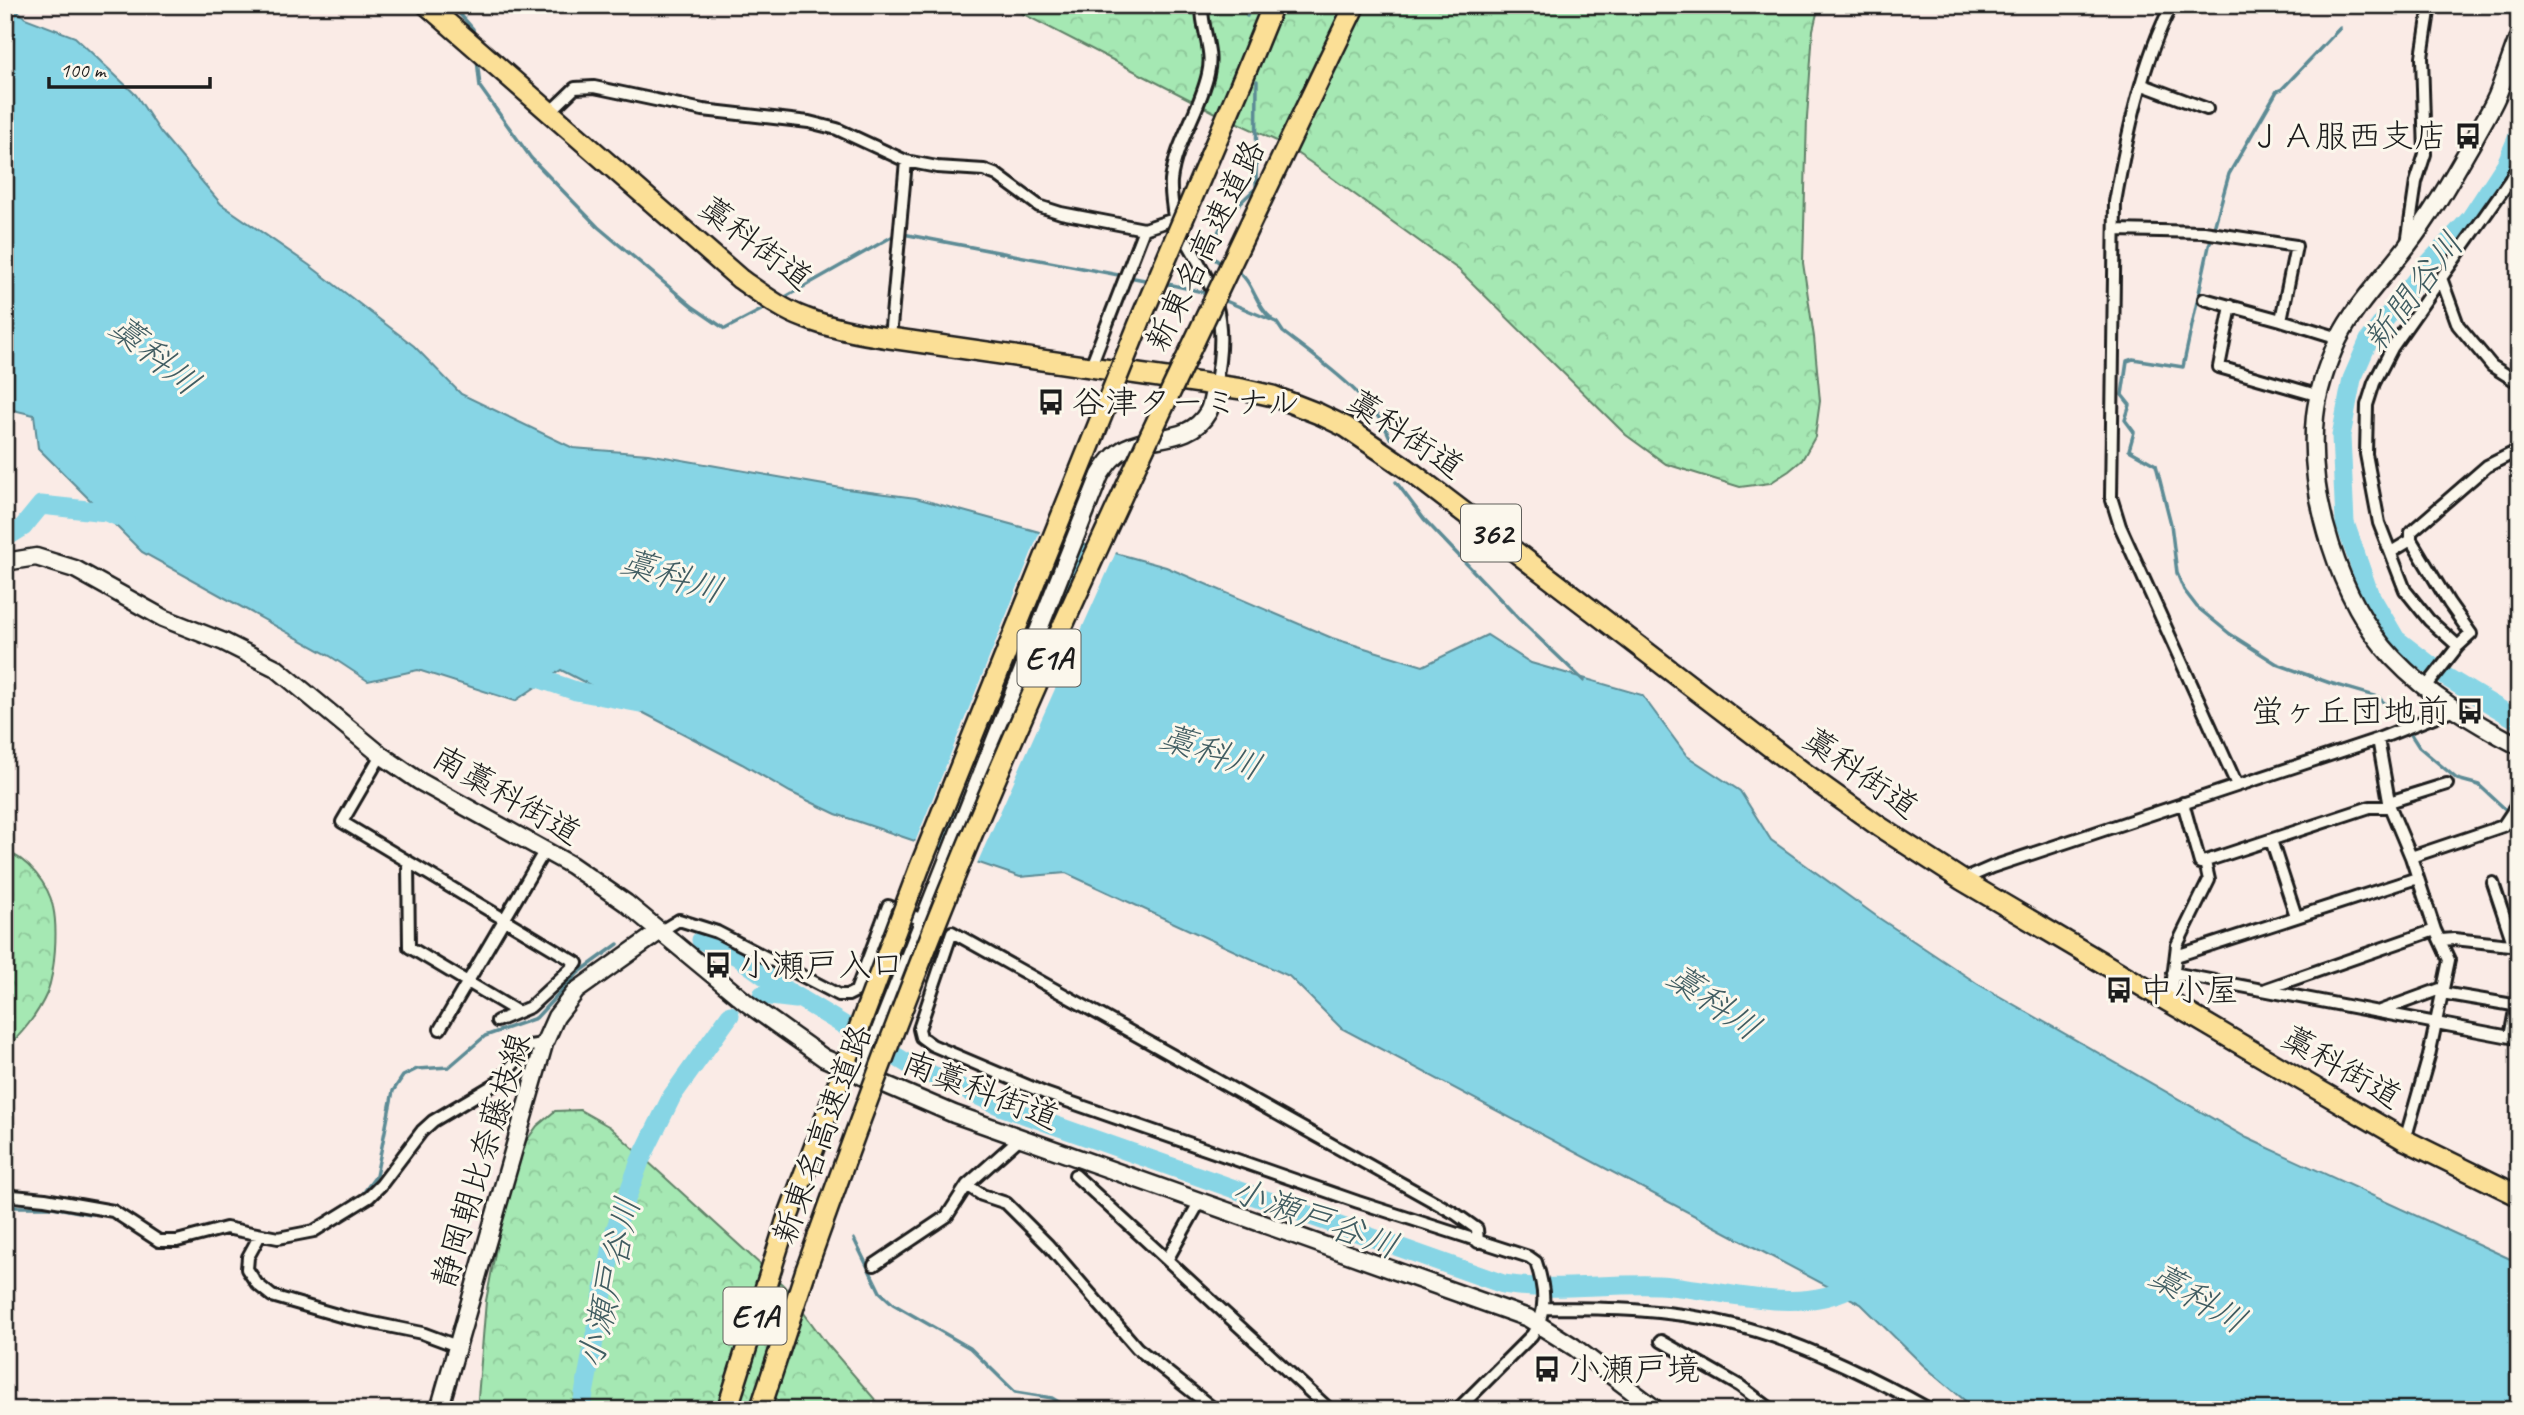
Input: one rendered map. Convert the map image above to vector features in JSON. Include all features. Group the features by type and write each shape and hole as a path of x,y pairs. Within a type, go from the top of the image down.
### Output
{"highway":[{"name":"藁科街道","path":"427,5 740,279 803,318 849,332 1242,389 1273,396 1346,427 1406,468 1803,772 1880,827 1962,880 2405,1140 2519,1196"},
{"name":"新東名高速道路","path":"727,1410 786,1222 919,869 1142,316 1273,5"},
{"name":"新東名高速道路","path":"760,1410 806,1270 908,993 1016,732 1169,395 1355,5"},
{"path":"721,1410 751,1328"}],"main road":[{"path":"2519,36 2496,98 2449,183 2407,247 2356,310 2339,338 2319,396 2314,446 2316,481 2331,546 2341,576 2369,628 2393,658 2426,687 2454,709 2519,746"},
{"path":"862,1076 1100,475 1109,461 1126,447 1169,439 1191,429 1208,412 1214,386"},
{"name":"南藁科街道","path":"5,562 36,557 75,569 163,618 224,642 276,668 382,755 419,781 571,865 626,903 748,1004 824,1058 954,1114 1488,1302 1539,1325 1574,1347 1657,1410"},
{"name":"静岡朝比奈藤枝線","path":"439,1410 544,1044 556,1017 576,991 659,932"}],"street":[{"path":"1202,5 1210,48 1209,74 1176,156 1171,183 1174,219 1209,279 1218,306 1221,328 1220,359 1214,386"},
{"path":"2172,5 2153,51 2143,85 2122,160 2115,202 2111,497 2120,526 2237,785"},
{"path":"2407,247 2416,182 2425,155 2422,57 2430,5"},
{"path":"2143,85 2207,109"},
{"path":"549,113 575,88 594,87 703,110 809,122 837,129 906,160 937,167 984,170 997,175 1039,206 1144,229 1174,219"},
{"path":"890,338 906,160"},
{"path":"2458,646 2429,620 2405,590 2379,523 2366,454 2367,405 2374,383 2392,348 2510,180 2519,163"},
{"path":"1090,368 1144,229"},
{"path":"2115,230 2204,232 2296,246 2281,320"},
{"path":"2441,278 2458,325 2492,366 2519,383"},
{"path":"2204,299 2339,338"},
{"path":"2231,306 2219,366 2319,396"},
{"path":"2426,687 2458,646 2471,634 2449,604 2411,541 2412,533 2487,466 2519,450"},
{"path":"2390,552 2411,541"},
{"path":"1962,880 1992,867 2378,739 2454,709"},
{"path":"2378,739 2389,805 2412,857 2417,878 2449,960 2429,1056 2405,1140"},
{"path":"382,755 342,822 577,963 530,1007 497,1020"},
{"path":"2183,803 2200,863 2370,807 2389,805 2447,784"},
{"path":"2412,857 2503,826 2515,808 2519,795"},
{"path":"2271,839 2295,916"},
{"path":"440,1029 545,850"},
{"path":"408,862 410,947 518,1012"},
{"path":"2170,1003 2177,945 2209,880 2204,862"},
{"path":"2176,956 2417,878"},
{"path":"2264,990 2438,935 2516,946 2493,883"},
{"path":"659,932 680,920 718,932 839,995 848,995 856,991 888,906 952,932 1456,1214 1477,1229 1478,1242"},
{"path":"952,932 919,1029 921,1037 932,1045 1047,1094 1536,1262 1545,1308 1539,1325 1457,1410"},
{"path":"2174,973 2510,1037 2517,1006 2443,991 2378,1011"},
{"path":"5,1191 13,1196 113,1212 159,1241 177,1241 226,1228 278,1238 314,1231 356,1206 381,1185 422,1131 433,1121 497,1083 529,1046 544,1044"},
{"path":"874,1265 947,1216 967,1185 1020,1138"},
{"path":"1075,1175 1329,1410"},
{"path":"967,1185 982,1195 1006,1203 1048,1245 1137,1348 1215,1410"},
{"path":"1167,1260 1200,1201"},
{"path":"260,1235 248,1257 247,1269 257,1284 272,1296 344,1317 422,1333 457,1346"},
{"path":"1545,1308 1659,1312 1730,1324 1759,1332 1825,1358 1887,1385 1931,1410"},
{"path":"1661,1341 1740,1386 1772,1410"}],"green space":[{"path":"1006,5 1819,5 1813,30 1807,118 1803,263 1820,401 1815,437 1802,460 1770,483 1740,487 1666,464 1626,435 1459,270 1310,162 1281,143 1214,112"},
{"path":"5,851 29,866 42,881 53,907 55,938 54,962 47,993 29,1024 5,1050"},
{"path":"580,1110 610,1127 784,1286 826,1343 884,1410 477,1410 486,1301 509,1179 517,1154 537,1126 555,1111"}],"water":[{"path":"5,5 12,5 25,18 75,37 136,95 161,133 221,204 309,265 414,346 461,394 573,448 648,454 847,489 916,498 1166,567 1332,638 1423,666 1487,635 1531,663 1642,695 1687,756 1740,791 1771,840 1879,918 1978,984 2247,1138 2519,1263 2519,1410 1976,1410 1923,1365 1861,1304 1341,1028 1289,976 1066,873 1020,877 836,814 561,670 515,701 418,670 368,681 330,656 142,552 38,448 34,415 5,408"}],"pier":[{"path":"1041,529 1069,537 938,853 914,845"},
{"path":"1089,542 1117,550 976,866 950,857"}],"waterway":[{"path":"452,5 473,29 474,37"},
{"path":"1247,16 1248,5"},
{"path":"2340,28 2282,89 2277,91 2229,174 2209,246 2183,367 2133,359 2127,361 2122,395 2130,405 2125,420 2134,432 2129,450 2156,465 2171,524 2177,573 2184,590 2197,607 2230,634 2277,664 2378,697 2401,719 2419,747 2457,779 2479,785 2504,808"},
{"path":"477,59 480,87 531,158 598,227 693,307 725,329 767,307"},
{"path":"1224,266 1211,256 1216,236 1234,210 1256,188 1257,81"},
{"name":"新間谷川","path":"2519,134 2506,164 2470,219 2429,263 2369,340 2352,379 2341,436 2345,523 2369,593 2396,639 2446,677 2519,721"},
{"path":"903,234 1150,281"},
{"path":"780,300 895,235"},
{"path":"1235,270 1246,280 1261,307 1271,318"},
{"path":"1164,283 1211,294"},
{"path":"1221,299 1276,322"},
{"path":"1277,323 1283,332 1327,366 1372,408 1390,438"},
{"path":"1396,482 1424,519 1519,619 1584,681"},
{"name":"藁科川","path":"5,538 23,527 41,505 106,512 125,519"},
{"name":"藁科川","path":"520,672 576,691 640,703"},
{"name":"小瀬戸谷川","path":"701,940 737,956 776,984 910,1065 1003,1107 1503,1284 1541,1287 1658,1285 1785,1300 1834,1294 1857,1284"},
{"path":"361,1196 376,1176 393,1091 403,1076 417,1069 449,1067 485,1036 536,1018 578,973 618,944"},
{"name":"小瀬戸谷川","path":"762,995 796,999"},
{"name":"小瀬戸谷川","path":"581,1410 615,1230 640,1161 672,1096 730,1015"},
{"path":"5,1207 52,1207 97,1213"},
{"path":"178,1235 225,1223 248,1227"},
{"path":"854,1239 880,1292 893,1304 970,1348 1015,1392 1052,1398 1072,1410"}],"place":[{"name":"ＪＡ服西支店","path":"2468,136"},
{"name":"谷津ターミナル","path":"1051,402"},
{"name":"蛍ヶ丘団地前","path":"2470,711"},
{"name":"小瀬戸入口","path":"718,965"},
{"name":"中小屋","path":"2119,990"},
{"name":"小瀬戸境","path":"1547,1369"}]}
